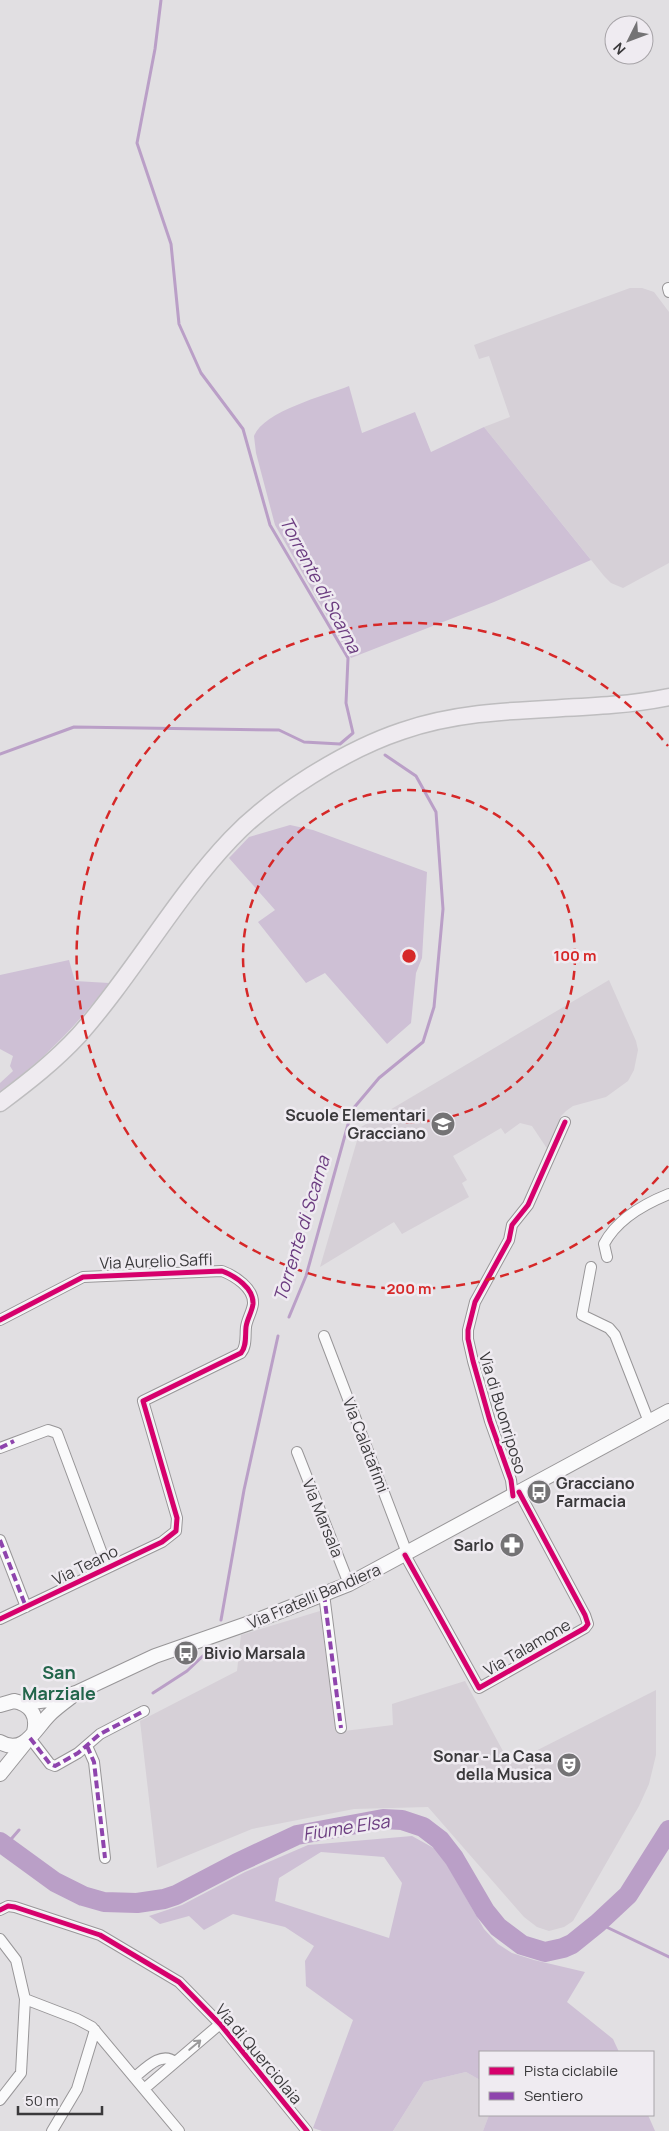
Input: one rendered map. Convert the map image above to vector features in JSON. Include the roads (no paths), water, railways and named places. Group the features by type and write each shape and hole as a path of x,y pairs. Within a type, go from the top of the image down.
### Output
{"main road":[{"path":"0,1103 40,1072 77,1036 105,1002 185,894 233,837 278,799 326,768 356,751 393,734 449,719 527,710 636,702 669,697"},
{"name":"Via Fratelli Bandiera","path":"0,1705 51,1700 76,1693 155,1656 244,1625 349,1584 669,1411"},
{"path":"0,1693 19,1702 33,1712 36,1725 30,1738 12,1746 0,1742"},
{"name":"Via Fratelli Bandiera","path":"0,1774 49,1715 76,1693"}],"street":[{"name":"Via di Buonriposo","path":"516,1494 490,1420 473,1361 468,1330 476,1302 507,1244 512,1233 512,1225 528,1205 564,1122"},
{"path":"607,1257 604,1244 618,1225 632,1213 669,1194"},
{"path":"591,1267 582,1316 609,1328 617,1338 648,1422"},
{"name":"Via Aurelio Saffi","path":"0,1320 68,1284 88,1276 219,1270 230,1274 248,1289 253,1304 246,1325 242,1352 143,1402 177,1518 178,1529"},
{"name":"Via Calatafimi","path":"324,1336 406,1554"},
{"name":"Via Teano","path":"0,1448 14,1441 48,1430 57,1433 107,1567"},
{"name":"Via Marsala","path":"297,1452 349,1584"},
{"name":"Via Talamone","path":"406,1554 479,1688 585,1628 588,1624 585,1615 516,1494"},
{"name":"Via Teano","path":"0,1619 162,1542 172,1536 178,1529"},
{"path":"0,1540 26,1607"},
{"path":"324,1594 341,1728"},
{"path":"30,1738 53,1766 67,1761 100,1734 144,1711"},
{"path":"87,1746 94,1762 105,1858"},
{"name":"Via di Querciolaia","path":"1,1907 15,1907 39,1914 106,1938 183,1986 220,2024 307,2131"},
{"path":"0,1939 16,1960 25,1999 21,2073 0,2100"},
{"path":"25,1999 82,2020 95,2030 179,2131"},
{"path":"144,2088 220,2024"},
{"path":"52,2131 77,2089 95,2030"},
{"path":"135,2077 162,2058 168,2058 175,2062"}],"waterway":[{"name":"Torrente di Scarna","path":"0,754 74,727 279,730 304,742 340,744 353,733 346,703 348,658 270,525 243,429 201,373 179,324 171,244 137,143 155,49 161,0"},
{"name":"Torrente di Scarna","path":"289,1317 306,1276 352,1110 379,1078 423,1042 434,1007 443,909 436,812 416,776 385,755"},
{"name":"Torrente di Scarna","path":"221,1620 244,1490 278,1336"},
{"name":"Torrente di Scarna","path":"153,1693 187,1671 205,1654"},
{"name":"Fiume Elsa","path":"0,1842 55,1882 83,1896 104,1902 137,1903 164,1899 176,1895 237,1863 297,1835 383,1819 402,1820 423,1827 440,1840 454,1858 485,1911 498,1927 522,1945 545,1952 572,1944 628,1895 669,1830"},
{"name":"Torrente di Scarna","path":"6,1845 19,1830"},
{"path":"598,1923 669,1957"}],"place":[{"name":"Scuole Elementari Gracciano","path":"443,1124"},
{"name":"Gracciano Farmacia","path":"539,1492"},
{"name":"Sarlo","path":"512,1545"},
{"name":"Bivio Marsala","path":"186,1653"},
{"name":"Sonar - La Casa della Musica","path":"569,1765"}],"district":[{"name":"San Marziale","path":"59,1684"}]}
